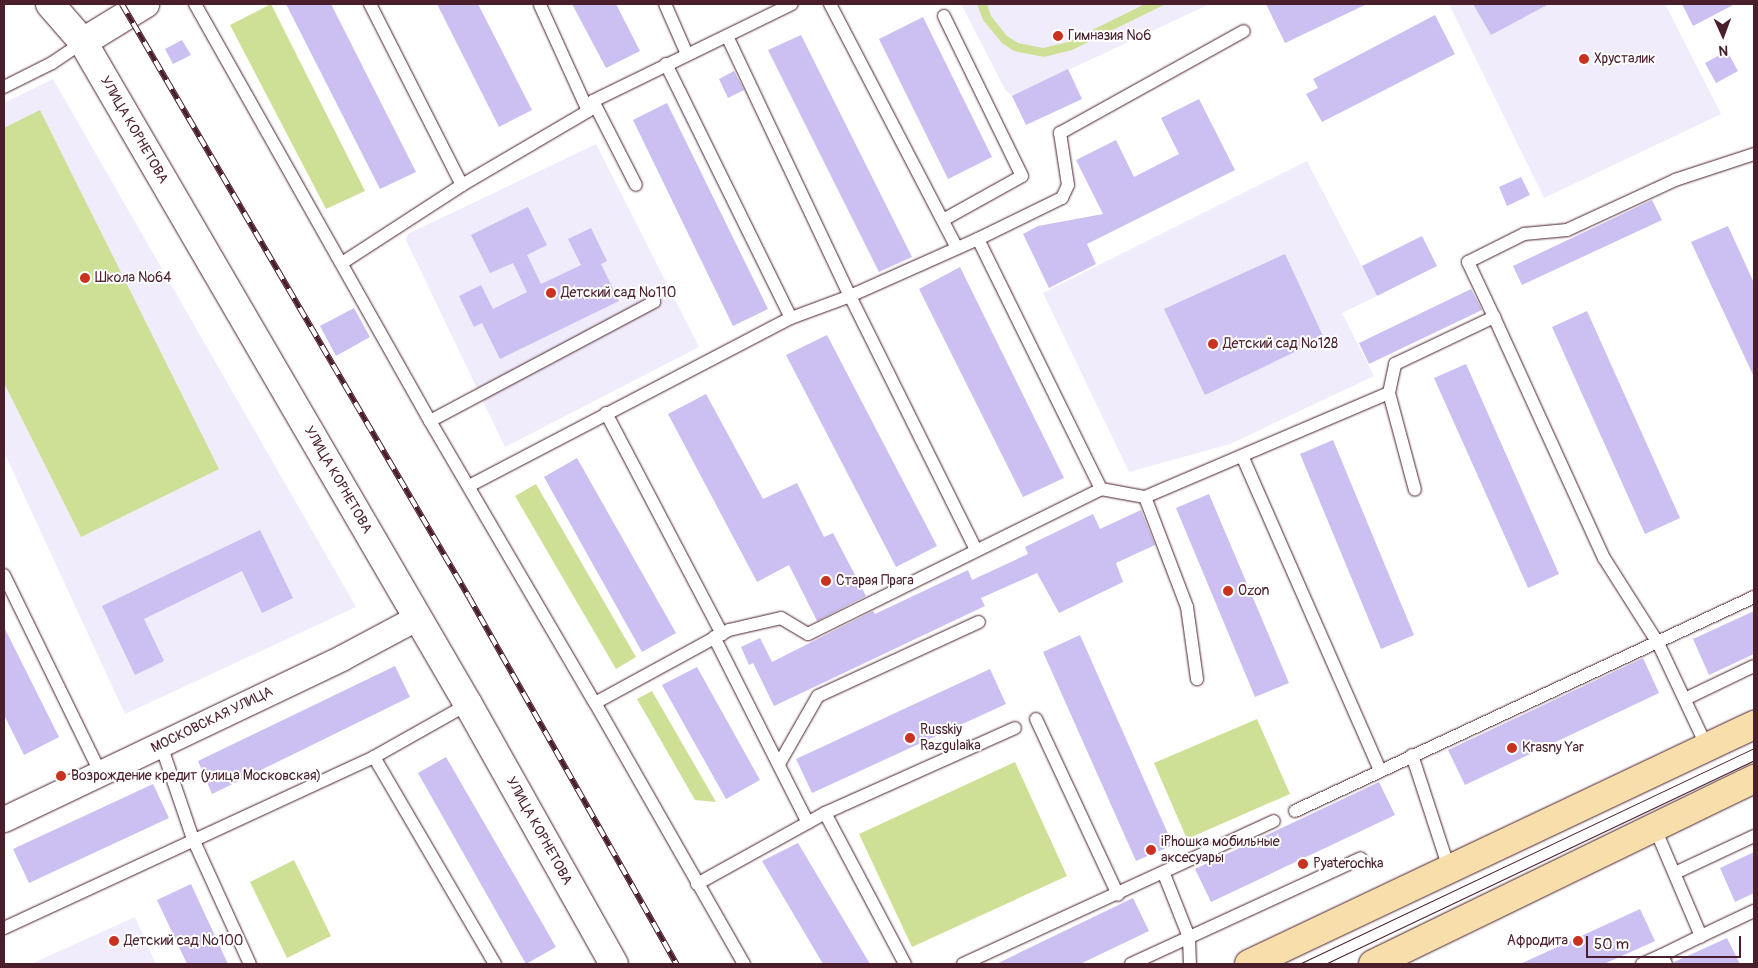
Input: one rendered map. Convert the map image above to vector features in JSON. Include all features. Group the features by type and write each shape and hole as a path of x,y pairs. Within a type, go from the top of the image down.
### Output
{"highway":[{"path":"1249,964 1754,725"},
{"path":"1373,964 1754,779"}],"main road":[{"name":"УЛИЦА КОРНЕТОВА","path":"50,4 83,42 418,617 468,704 607,962"},
{"path":"83,42 145,4"}],"street":[{"name":"МОСКОВСКАЯ УЛИЦА","path":"4,819 161,745 418,617"}],"lane":[{"path":"195,4 430,420 595,702 744,964"},
{"path":"370,4 462,185"},
{"path":"665,4 687,54"},
{"path":"342,263 462,185 591,106 666,64 792,4"},
{"path":"830,4 957,248"},
{"path":"540,5 591,106 636,184"},
{"path":"943,220 1022,176 944,16"},
{"path":"469,486 791,318 850,296 978,239 1062,198 1068,185 1060,132 1244,31"},
{"path":"727,36 850,296 976,550"},
{"path":"4,87 52,63 83,42"},
{"path":"666,64 791,318"},
{"path":"1707,747 1658,643 1604,558 1468,262 1524,234 1567,230 1675,180 1754,155"},
{"path":"978,239 1100,489"},
{"path":"430,420 654,302"},
{"path":"1415,490 1390,393 1395,364 1494,316"},
{"path":"595,702 718,636 781,618 808,634 1100,489 1145,497 1243,458 1390,393"},
{"path":"606,413 718,636 808,823"},
{"path":"1243,458 1380,770"},
{"path":"1145,497 1188,607 1197,679"},
{"path":"4,575 101,774"},
{"path":"1295,811 1754,597"},
{"path":"779,764 818,696 979,622"},
{"path":"1685,699 1754,666"},
{"path":"4,928 374,757 468,704"},
{"path":"1036,719 1118,895"},
{"path":"697,884 826,813 1015,728"},
{"path":"161,745 193,839 250,964"},
{"path":"1412,755 1449,868"},
{"path":"374,757 495,964"},
{"path":"826,813 905,964"},
{"path":"963,964 1164,874 1274,822"},
{"path":"1654,826 1701,936"},
{"path":"1675,873 1754,836"},
{"path":"1131,964 1361,858"},
{"path":"1164,874 1189,937 1190,964"},
{"path":"1642,964 1664,959 1701,936 1754,910"}],"shaded area":[{"name":"Гимназия №6","path":"961,4 1210,4 1012,96 1006,91"},
{"name":"Хрусталик","path":"1449,4 1665,4 1721,114 1544,198"},
{"name":"Школа №64","path":"53,79 356,607 125,714 4,452 4,103"},
{"name":"Детский сад №110","path":"596,144 699,347 505,447 406,240 408,234"},
{"name":"Детский сад №128","path":"1307,161 1377,296 1342,313 1374,376 1230,444 1129,472 1043,293"},
{"name":"Детский сад №100","path":"135,917 156,964 31,964"}],"green space":[{"path":"271,4 365,191 326,209 230,25"},
{"path":"977,4 987,4 991,16 1007,36 1018,43 1043,48 1068,42 1145,4 1166,4 1072,50 1044,57 1014,51 1002,43 983,20"},
{"path":"40,110 219,469 81,537 4,383 4,128"},
{"path":"536,484 636,657 616,669 515,496"},
{"path":"652,691 716,802 695,800 637,699"},
{"path":"1257,719 1290,794 1187,839 1154,763"},
{"path":"1015,762 1067,876 912,947 859,834"},
{"path":"294,860 331,936 287,958 250,882"}],"building":[{"path":"286,4 331,4 416,172 380,189"},
{"path":"437,4 478,4 532,110 499,127"},
{"path":"572,4 616,4 640,51 606,68"},
{"path":"1266,4 1367,4 1285,43"},
{"path":"1473,4 1549,4 1491,35"},
{"path":"1682,4 1735,4 1693,26"},
{"path":"1435,15 1455,54 1322,122 1306,94 1318,88 1313,79"},
{"path":"923,17 992,157 948,179 879,39"},
{"path":"801,35 912,257 879,272 768,50"},
{"path":"182,40 191,55 173,64 165,49"},
{"path":"1727,51 1738,71 1716,83 1705,63"},
{"path":"1068,69 1082,99 1026,125 1012,96"},
{"path":"734,71 744,90 728,98 719,79"},
{"path":"1199,99 1235,170 1087,244 1096,264 1049,288 1023,234 1038,226 1103,214 1076,160 1116,140 1134,177 1179,154 1161,118"},
{"path":"667,103 768,309 733,326 633,120"},
{"path":"1521,177 1530,195 1507,206 1499,187"},
{"path":"1652,200 1662,220 1522,285 1513,266"},
{"path":"528,207 547,245 527,255 541,284 581,265 568,239 591,228 607,261 601,264 619,301 500,359 482,323 474,327 459,296 481,285 493,309 527,292 513,263 490,273 471,235"},
{"path":"1728,226 1754,283 1754,377 1691,242"},
{"path":"1422,236 1437,266 1377,296 1362,266"},
{"path":"1285,254 1324,338 1205,395 1164,309"},
{"path":"960,267 1064,478 1023,497 919,289"},
{"path":"1471,289 1482,310 1369,364 1359,343"},
{"path":"354,308 370,337 336,356 320,326"},
{"path":"1587,311 1680,518 1645,534 1552,327"},
{"path":"827,335 937,546 896,567 786,355"},
{"path":"1466,364 1559,574 1528,588 1434,378"},
{"path":"706,394 763,499 797,483 824,537 833,533 866,596 817,621 789,565 757,582 668,414"},
{"path":"1333,440 1414,635 1381,649 1300,454"},
{"path":"577,458 676,633 642,652 544,477"},
{"path":"1209,494 1289,683 1255,697 1176,508"},
{"path":"1141,510 1155,545 1116,563 1123,582 1059,613 1037,573 981,598 985,606 774,706 753,663 749,665 741,647 760,638 772,662 873,611 875,614 968,570 972,580 1028,554 1025,547 1093,514 1100,529"},
{"path":"260,530 293,598 262,613 242,571 144,619 164,661 135,675 102,606"},
{"path":"1754,611 1754,654 1709,675 1693,639"},
{"path":"4,627 59,737 24,755 4,715"},
{"path":"1080,635 1173,845 1136,861 1043,652"},
{"path":"1643,658 1659,693 1465,785 1448,750"},
{"path":"395,666 410,697 212,794 198,761"},
{"path":"697,667 760,780 726,799 662,685"},
{"path":"990,669 1006,704 812,793 796,759"},
{"path":"446,757 556,947 526,964 418,773"},
{"path":"1379,782 1395,815 1211,902 1195,869"},
{"path":"153,784 169,818 29,883 13,849"},
{"path":"798,843 870,964 823,964 762,861"},
{"path":"1754,852 1754,893 1735,902 1720,868"},
{"path":"191,884 228,964 187,964 157,900"},
{"path":"1133,898 1149,931 1080,964 996,964"},
{"path":"1640,909 1655,941 1604,964 1520,964"},
{"path":"1727,938 1740,964 1674,964 1674,962"}],"tram line":[{"path":"1299,964 1754,748"},
{"path":"1325,964 1754,760"}],"railway":[{"path":"122,4 469,597 677,964"}],"place":[{"name":"Гимназия №6","path":"1058,36"},
{"name":"Хрусталик","path":"1584,59"},
{"name":"Школа №64","path":"85,278"},
{"name":"Детский сад №110","path":"551,293"},
{"name":"Детский сад №128","path":"1213,344"},
{"name":"Старая Прага","path":"826,581"},
{"name":"Ozon","path":"1228,591"},
{"name":"Russkiy Razgulaika","path":"910,738"},
{"name":"Krasny Yar","path":"1512,748"},
{"name":"Возрождение кредит (улица Московская)","path":"61,776"},
{"name":"iPhoшка мобильные аксесуары","path":"1151,850"},
{"name":"Pyaterochka","path":"1303,864"},
{"name":"Детский сад №100","path":"114,941"},
{"name":"Афродита","path":"1578,941"}]}
